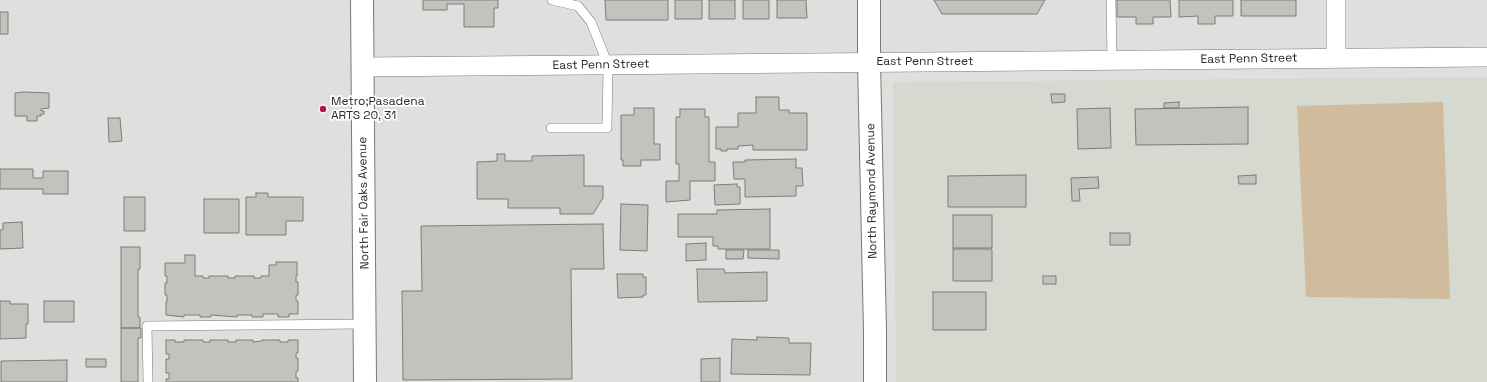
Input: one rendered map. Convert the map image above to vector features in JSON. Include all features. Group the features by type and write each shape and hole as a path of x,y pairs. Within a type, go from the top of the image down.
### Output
{"main road":[{"name":"North Fair Oaks Avenue","path":"362,0 365,382"},
{"name":"North Raymond Avenue","path":"869,0 875,382"}],"street":[{"path":"1336,0 1336,58"},
{"name":"East Penn Street","path":"362,67 1487,57"}],"lane":[{"path":"551,128 607,128 608,65 591,22 578,6 552,0"},
{"path":"1111,0 1112,60"},
{"path":"148,382 147,326 365,324"}],"shaded area":[{"path":"1487,77 1487,382 896,382 893,82"},
{"path":"1443,102 1450,299 1306,297 1297,106"}],"building":[{"path":"423,0 498,0 498,8 494,8 494,27 464,27 464,4 447,4 447,10 423,10"},
{"path":"605,0 668,0 668,20 606,20"},
{"path":"675,0 702,0 702,19 675,19"},
{"path":"709,0 735,0 735,19 709,19"},
{"path":"743,0 769,0 769,19 743,19"},
{"path":"777,0 806,0 807,18 777,18"},
{"path":"934,0 1045,0 1037,14 942,14"},
{"path":"1117,0 1170,0 1171,17 1153,17 1153,24 1136,24 1136,17 1117,17"},
{"path":"1179,0 1233,0 1233,16 1215,16 1215,24 1198,24 1198,16 1179,17"},
{"path":"1241,0 1296,0 1296,16 1241,16"},
{"path":"0,12 8,12 8,34 0,34"},
{"path":"15,93 49,93 49,108 41,109 41,111 44,111 44,114 37,116 37,121 27,121 27,116 15,116"},
{"path":"1051,94 1065,94 1065,102 1052,103"},
{"path":"756,97 779,97 779,110 789,110 789,113 807,113 807,150 753,150 753,145 738,146 738,149 727,149 727,151 716,149 716,127 738,127 738,113 756,113"},
{"path":"1179,102 1179,108 1164,108 1164,103"},
{"path":"1248,107 1248,144 1136,145 1135,109"},
{"path":"634,108 654,108 654,144 660,144 660,160 641,160 641,166 623,166 623,160 621,160 621,115 634,115"},
{"path":"1110,108 1111,148 1078,149 1077,109"},
{"path":"680,109 705,109 705,117 709,117 709,162 715,162 715,181 690,181 690,200 666,202 666,181 679,181 679,164 676,164 676,117 680,117"},
{"path":"108,118 120,118 122,141 109,142"},
{"path":"497,154 505,154 505,161 532,161 532,156 584,155 584,186 603,186 603,198 593,214 560,214 560,208 508,208 508,199 477,199 477,162 497,161"},
{"path":"796,159 796,168 802,168 803,186 796,186 796,196 745,197 745,179 734,179 733,162 745,162 745,160"},
{"path":"0,169 33,169 33,178 43,178 43,171 68,171 68,194 43,194 43,189 0,189"},
{"path":"1026,175 1026,207 948,207 948,176"},
{"path":"1256,175 1256,184 1239,184 1238,176"},
{"path":"1098,177 1099,188 1079,189 1080,201 1072,201 1071,178"},
{"path":"737,184 737,187 740,187 740,204 715,205 714,185"},
{"path":"256,193 268,193 268,197 303,197 303,221 286,221 286,235 246,235 246,197 256,197"},
{"path":"124,197 145,197 145,231 124,231"},
{"path":"204,199 239,199 239,233 204,233"},
{"path":"621,204 648,205 647,251 620,250"},
{"path":"770,209 770,249 718,249 718,246 713,246 713,237 678,237 678,214 717,214 717,210"},
{"path":"953,215 992,215 992,248 953,248"},
{"path":"22,222 23,248 0,249 0,230 3,230 3,223"},
{"path":"603,224 604,269 571,269 572,379 403,380 402,291 422,291 421,226"},
{"path":"1110,233 1130,233 1130,245 1110,245"},
{"path":"706,243 706,260 686,261 686,244"},
{"path":"121,247 140,247 140,269 138,269 138,317 140,317 140,328 121,328"},
{"path":"953,249 992,249 992,281 953,281"},
{"path":"726,250 744,250 743,259 726,259"},
{"path":"748,250 779,250 779,259 748,258"},
{"path":"185,255 195,255 195,276 203,276 203,278 209,278 209,276 228,276 228,278 235,278 235,276 254,276 254,278 261,278 261,276 269,276 269,265 276,265 276,262 297,262 296,282 298,282 298,295 296,295 296,301 298,301 298,314 289,314 289,317 278,317 278,314 263,314 263,317 252,317 252,315 237,315 237,317 211,315 211,317 200,317 200,315 184,315 184,317 166,315 167,295 165,295 165,283 167,283 167,276 165,276 165,263 185,263"},
{"path":"697,269 724,269 725,273 767,272 767,301 698,302"},
{"path":"617,274 643,274 643,277 646,277 646,295 643,295 643,297 618,298"},
{"path":"1043,276 1056,276 1056,284 1043,284"},
{"path":"933,292 986,292 986,330 933,330"},
{"path":"0,301 10,301 10,304 28,304 26,338 0,339"},
{"path":"44,301 74,301 74,322 44,322"},
{"path":"121,328 141,328 141,338 138,338 138,382 121,382"},
{"path":"757,337 789,338 789,343 811,343 810,375 731,374 732,339 757,340"},
{"path":"166,340 184,342 184,340 203,340 203,342 210,342 210,340 228,340 228,342 236,342 236,340 253,340 253,342 262,340 280,340 280,342 288,342 288,340 298,340 298,353 296,353 296,358 298,358 298,371 296,372 296,378 298,378 298,382 166,382 166,379 169,379 169,373 166,373 166,359 169,359 169,354 166,354"},
{"path":"720,358 720,382 701,382 701,359"},
{"path":"86,359 106,359 106,367 86,367"},
{"path":"67,360 67,382 1,382 1,361"}],"place":[{"name":"Metro;Pasadena ARTS 20, 31","path":"323,109"}]}
